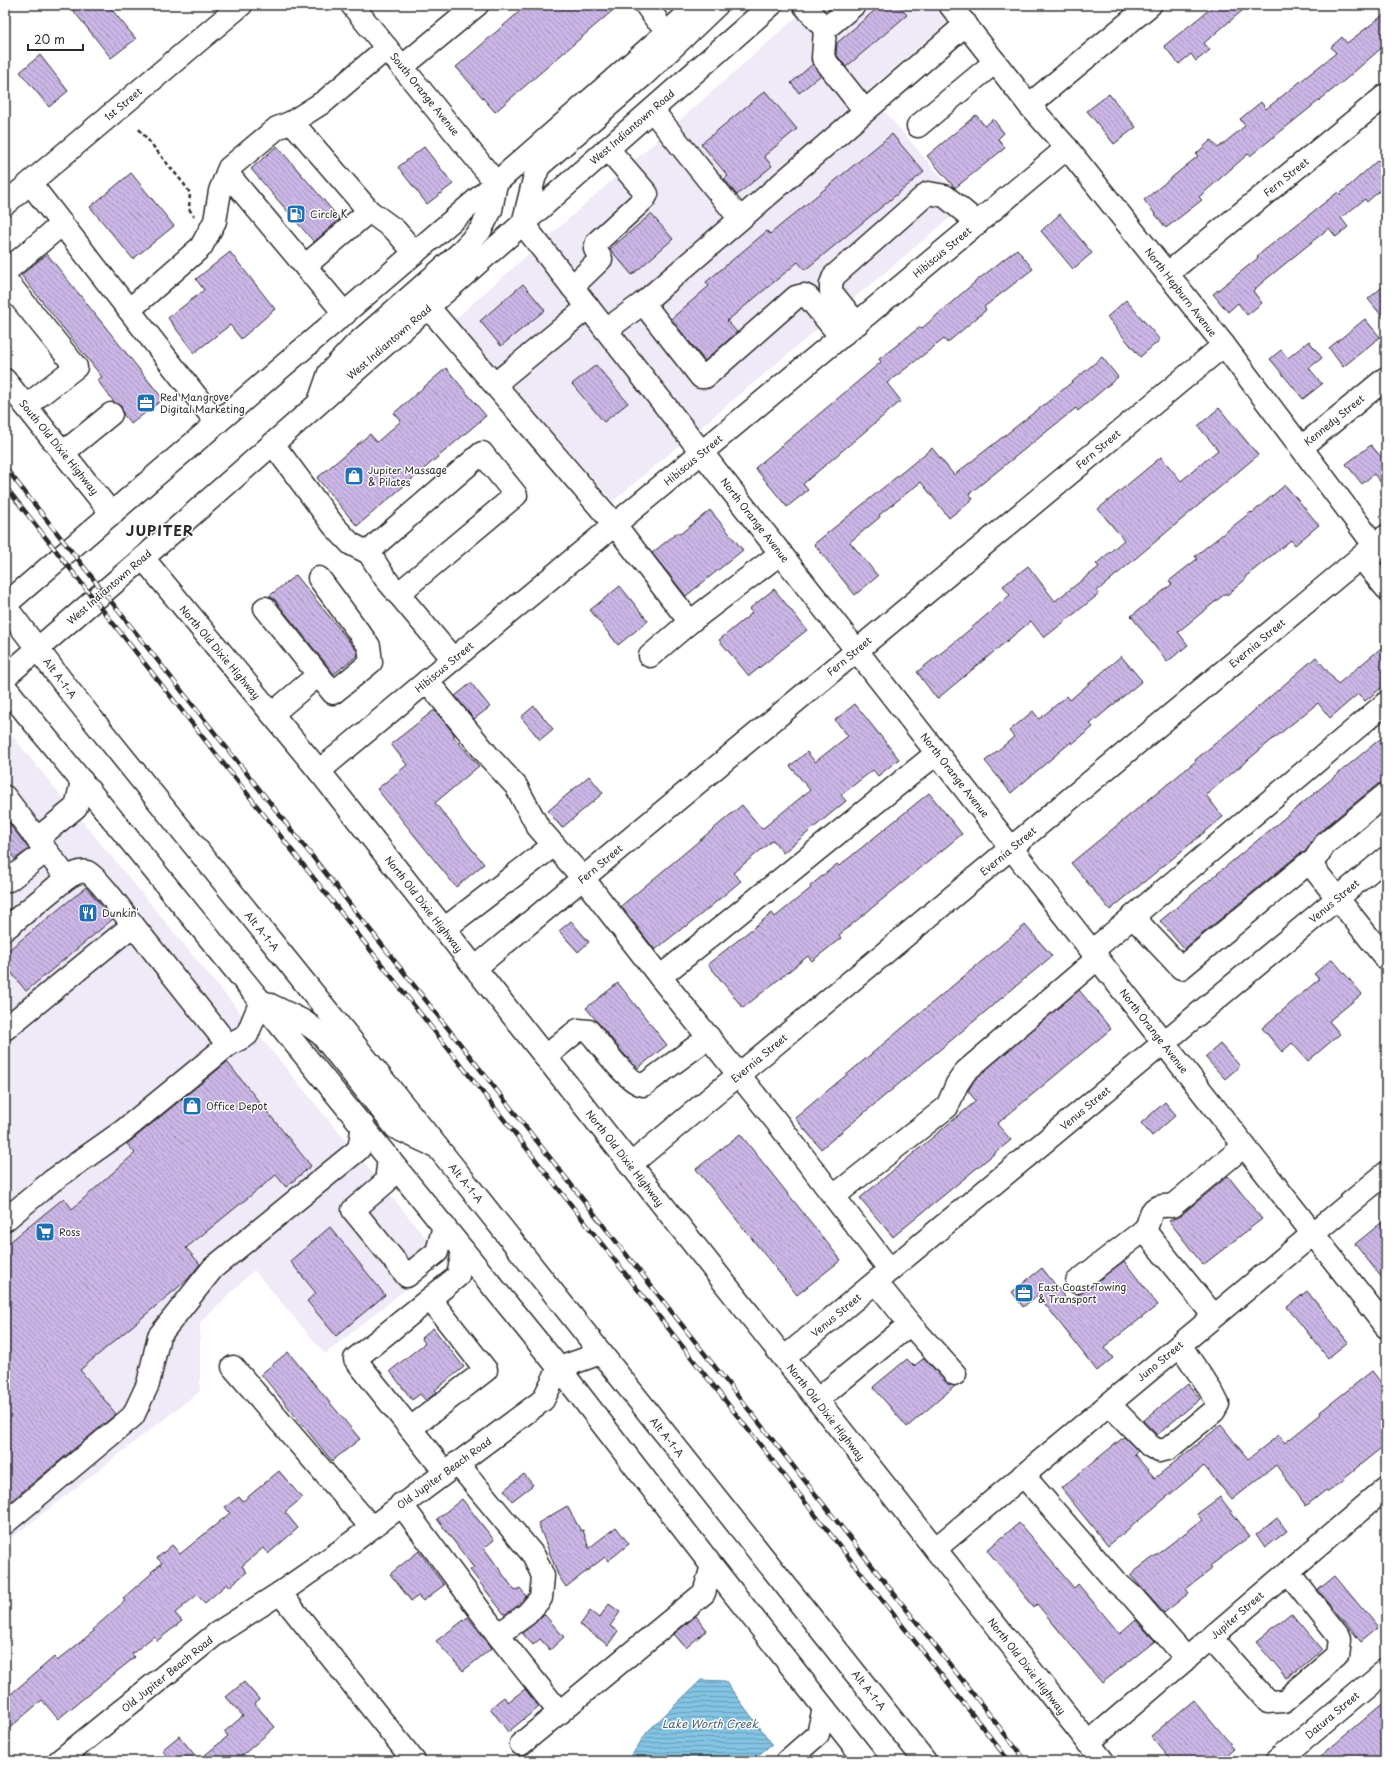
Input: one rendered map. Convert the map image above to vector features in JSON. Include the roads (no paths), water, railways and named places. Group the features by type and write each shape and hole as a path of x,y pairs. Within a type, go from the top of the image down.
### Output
{"street":[{"name":"1st Street","path":"5,204 241,5"},
{"name":"South Orange Avenue","path":"352,5 496,183"},
{"path":"402,67 477,5"},
{"path":"5,605 345,314 698,5"},
{"path":"523,224 534,179 539,166 644,74 717,5"},
{"name":"West Indiantown Road","path":"5,676 143,558 771,5"},
{"path":"804,5 825,29 823,58 865,111"},
{"path":"825,29 854,5"},
{"name":"North Hepburn Avenue","path":"950,5 1029,105 1067,148 1224,345 1302,447 1380,541"},
{"path":"1029,105 1150,5"},
{"path":"606,330 643,303 966,24"},
{"path":"129,310 201,247 216,221 220,192 229,168 277,128 292,122 325,101 387,48"},
{"path":"918,126 995,62"},
{"name":"Fern Street","path":"1167,274 1386,95"},
{"path":"652,110 740,219"},
{"path":"292,122 369,211 395,230 415,253"},
{"name":"Hibiscus Street","path":"319,771 1067,148"},
{"path":"572,287 601,259 595,248 597,242 644,199 646,194 608,149"},
{"path":"227,173 345,314"},
{"path":"30,183 217,423"},
{"path":"319,403 329,373 355,345 458,254 480,230 491,210 496,183"},
{"path":"849,330 831,292 831,284 834,276 928,193 945,196 978,223"},
{"path":"305,266 369,211"},
{"path":"5,272 62,224"},
{"name":"North Orange Avenue","path":"523,224 1386,1327"},
{"path":"5,279 76,367 26,406"},
{"path":"643,303 701,377 705,377 796,297 804,295 849,330"},
{"path":"428,307 615,525 690,622"},
{"path":"495,384 588,307"},
{"name":"Fern Street","path":"475,968 1224,345"},
{"name":"Kennedy Street","path":"1302,447 1386,378"},
{"name":"South Old Dixie Highway","path":"5,380 112,514"},
{"path":"63,452 111,414"},
{"path":"273,444 334,526 351,544 369,553 385,578 453,659"},
{"path":"369,553 379,542 482,453 516,495 398,594"},
{"path":"1380,541 1368,566 1386,588"},
{"name":"Evernia Street","path":"630,1165 1380,541"},
{"path":"650,656 690,622 781,553"},
{"name":"North Old Dixie Highway","path":"143,558 319,771 1103,1761"},
{"path":"265,608 333,693 371,662 369,646 319,578"},
{"name":"Alt A-1-A","path":"5,605 73,695 601,1353 925,1761"},
{"path":"272,714 318,675"},
{"path":"427,681 490,758 516,786 538,826 583,878 834,1196 883,1276 910,1324 955,1374"},
{"path":"5,687 363,1125 559,1368 712,1566 866,1761"},
{"path":"834,1196 948,1106 957,1084 966,1071 1095,955 1133,917 1386,703"},
{"path":"660,977 937,753"},
{"path":"6,879 41,845 76,807 82,781"},
{"path":"1311,865 1325,844 1386,794"},
{"path":"5,798 67,878"},
{"path":"444,929 554,845"},
{"name":"Venus Street","path":"784,1358 1386,858"},
{"path":"1133,917 1181,968 1307,864 1311,865"},
{"path":"1311,865 1386,960"},
{"path":"5,929 67,878 76,872 87,872 96,880 228,1045"},
{"path":"5,1029 133,926"},
{"path":"261,1001 303,1021 321,1034 396,1128 436,1147"},
{"path":"5,1219 52,1181 123,1131 228,1045 248,1035 261,1001"},
{"path":"545,1057 578,1030 589,1031 630,1078 639,1085 644,1085 709,1037"},
{"path":"5,1523 133,1416 148,1384 159,1336 188,1299 213,1268 359,1150 363,1125"},
{"path":"1076,1282 1147,1228 1151,1213 1158,1206 1172,1206 1244,1146"},
{"path":"389,1158 386,1182 352,1210 407,1276 437,1252 444,1226"},
{"name":"Juno Street","path":"935,1549 1386,1173"},
{"path":"1144,1230 1214,1316"},
{"path":"463,1250 458,1276 355,1359 411,1428 451,1467 534,1556 543,1576 541,1598 527,1614 498,1635"},
{"path":"411,1428 486,1370 430,1299"},
{"path":"817,1400 910,1324"},
{"path":"1109,1404 1150,1446 1159,1451 1168,1449 1214,1411 1218,1404 1213,1394 1180,1345"},
{"path":"559,1368 601,1353"},
{"path":"233,1367 371,1527"},
{"name":"Old Jupiter Beach Road","path":"59,1761 216,1634 280,1593 543,1400 559,1368"},
{"path":"1024,1475 1115,1580 1133,1596 1187,1658"},
{"name":"Jupiter Street","path":"1088,1742 1386,1488"},
{"path":"401,1504 498,1635 560,1713"},
{"path":"521,1744 704,1593 712,1566"},
{"path":"1211,1638 1268,1702 1284,1701 1302,1686 1338,1655 1340,1638 1288,1572"},
{"path":"280,1593 414,1761"},
{"name":"Datura Street","path":"1284,1759 1386,1670"},
{"path":"784,1761 818,1734 824,1708"}],"water":[{"name":"Lake Worth Creek","path":"701,1680 725,1681 772,1744 751,1761 628,1761 647,1732"}],"railway":[{"path":"5,467 1026,1761"},
{"path":"5,486 1009,1761"}],"place":[{"name":"Circle K","path":"296,214"},
{"name":"Red Mangrove Digital Marketing","path":"146,403"},
{"name":"Jupiter Massage & Pilates","path":"354,476"},
{"name":"Dunkin'","path":"88,913"},
{"name":"Office Depot","path":"192,1106"},
{"name":"Ross","path":"45,1232"},
{"name":"East Coast Towing & Transport","path":"1024,1293"}],"district":[{"name":"JUPITER","path":"160,531"}]}
